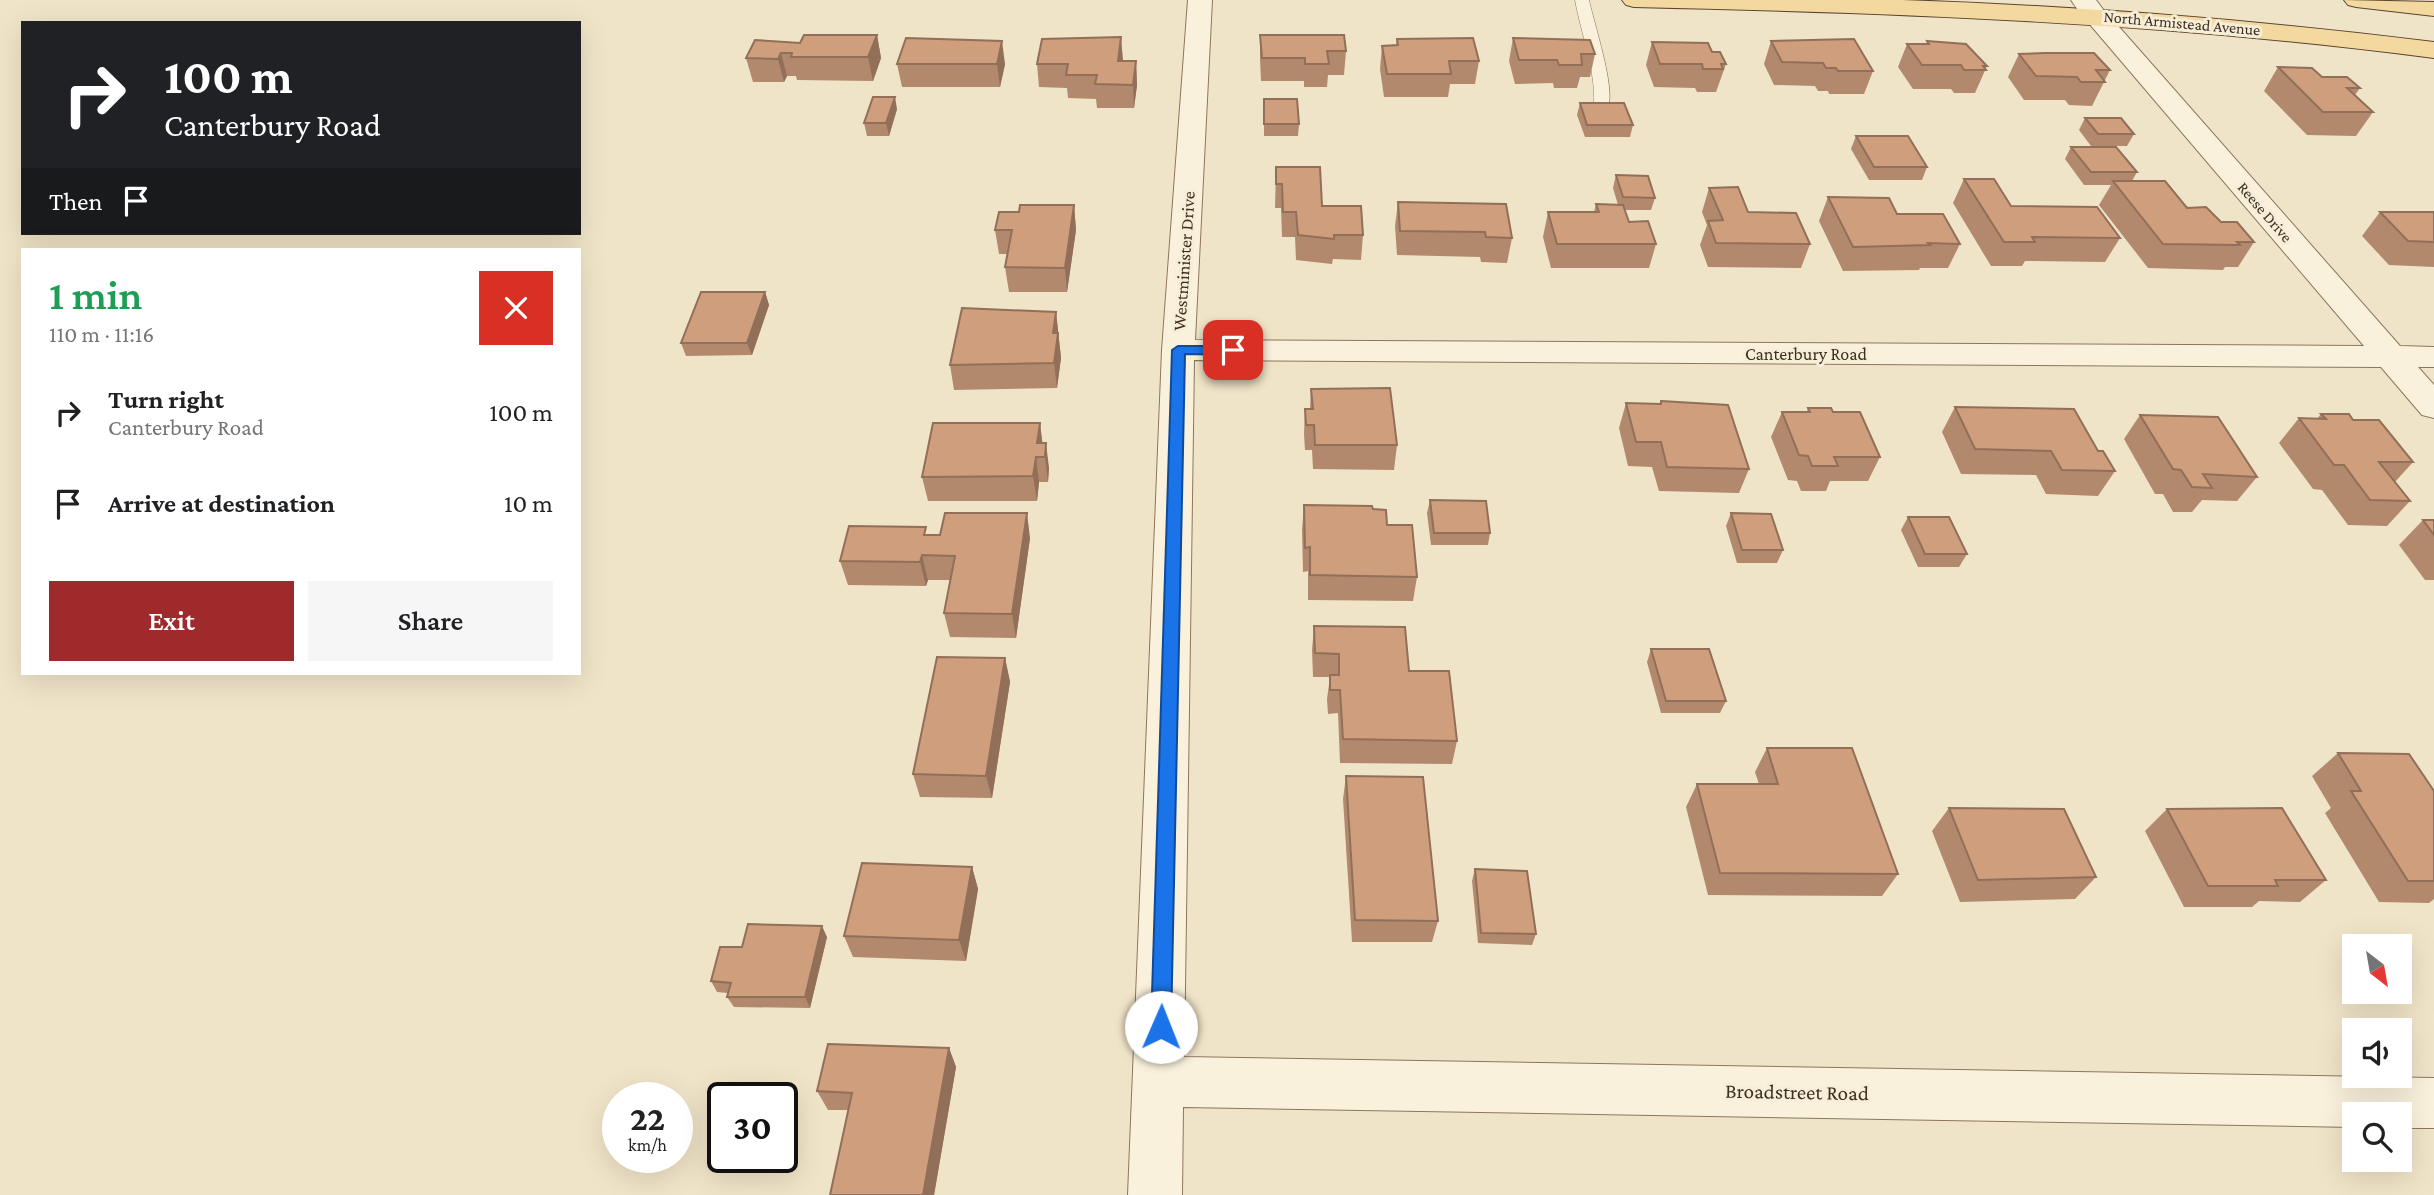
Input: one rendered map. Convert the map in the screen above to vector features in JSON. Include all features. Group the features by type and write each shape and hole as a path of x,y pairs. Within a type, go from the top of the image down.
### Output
{"main road":[{"name":"North Armistead Avenue","path":"1634,0 2089,8 2434,50"},
{"path":"2356,0 2434,9"}],"street":[{"name":"Westminister Drive","path":"1155,1195 1178,350 1200,0"},
{"name":"Reese Drive","path":"2089,8 2434,407"},
{"name":"Canterbury Road","path":"1178,350 2434,357"},
{"name":"Broadstreet Road","path":"1160,1082 2434,1103"}],"lane":[{"path":"1582,0 1593,53 1603,83 1602,104"}],"building":[{"path":"804,35 877,35 868,57 791,57 792,53 781,53 778,59 746,58 755,40 800,43"},
{"path":"1260,35 1344,35 1346,51 1327,51 1329,64 1305,64 1305,58 1262,58"},
{"path":"1121,37 1118,61 1136,61 1133,85 1095,84 1097,75 1066,75 1068,64 1037,64 1042,39"},
{"path":"906,38 1002,41 997,64 897,64"},
{"path":"1473,38 1479,61 1449,61 1451,74 1387,74 1382,46 1398,45 1397,39"},
{"path":"1513,38 1590,40 1595,54 1581,54 1582,65 1559,65 1557,60 1519,60"},
{"path":"1854,39 1873,71 1838,71 1836,68 1826,68 1823,63 1782,62 1771,41"},
{"path":"1927,41 1966,44 1987,66 1983,66 1986,70 1964,70 1961,65 1922,65 1907,44 1929,44"},
{"path":"1652,42 1708,43 1712,52 1720,52 1726,64 1721,64 1723,69 1703,69 1702,64 1660,64"},
{"path":"2094,53 2110,70 2096,70 2105,82 2081,82 2077,77 2036,76 2019,54"},
{"path":"2278,67 2312,68 2322,77 2347,77 2360,88 2347,88 2373,112 2323,112"},
{"path":"873,97 895,97 886,123 864,123"},
{"path":"1264,99 1297,99 1299,124 1264,124"},
{"path":"1580,103 1624,103 1633,125 1587,125"},
{"path":"2085,118 2121,118 2134,134 2098,134"},
{"path":"1856,136 1908,136 1927,167 1874,167"},
{"path":"2071,147 2116,147 2137,172 2091,172"},
{"path":"1276,167 1320,167 1322,206 1361,206 1363,235 1334,235 1334,239 1298,235 1296,212 1283,212 1282,184 1276,184"},
{"path":"1616,175 1648,176 1655,198 1623,197"},
{"path":"1964,179 1994,179 2011,206 2097,207 2120,238 2032,237 2035,242 2004,242"},
{"path":"2113,181 2165,181 2187,208 2206,207 2221,222 2237,222 2254,242 2237,242 2240,245 2163,244"},
{"path":"1738,187 1748,212 1796,213 1810,244 1716,243 1708,221 1723,220 1709,188"},
{"path":"1828,197 1889,198 1897,214 1943,214 1960,244 1853,247"},
{"path":"1398,202 1506,204 1512,238 1486,237 1485,232 1400,231"},
{"path":"1596,204 1623,205 1629,222 1648,221 1656,244 1557,244 1548,212 1599,212"},
{"path":"1020,205 1074,205 1065,268 1005,267 1012,230 995,230 999,212 1019,212"},
{"path":"2380,212 2434,212 2434,242 2408,241"},
{"path":"701,292 765,292 747,343 681,343"},
{"path":"962,308 1056,312 1053,333 1058,333 1054,363 950,365"},
{"path":"1390,388 1397,445 1315,445 1314,425 1306,425 1305,409 1313,409 1311,389"},
{"path":"1661,401 1728,405 1749,469 1667,467 1661,442 1636,442 1626,403 1661,404"},
{"path":"1955,407 2074,409 2098,451 2103,451 2115,471 2062,470 2051,451 1975,449"},
{"path":"1808,408 1860,412 1880,457 1834,457 1838,466 1812,466 1808,456 1799,455 1782,412 1810,412"},
{"path":"2321,414 2349,414 2353,420 2379,420 2413,462 2379,462 2410,501 2370,500 2344,465 2334,465 2299,418 2326,419"},
{"path":"2140,415 2218,417 2257,477 2203,474 2212,488 2192,487 2181,470 2173,469"},
{"path":"933,423 1040,423 1037,443 1046,443 1045,457 1036,457 1033,476 922,477"},
{"path":"1430,500 1486,501 1490,533 1434,533"},
{"path":"1304,505 1372,506 1373,509 1386,510 1387,525 1412,525 1417,577 1310,575 1310,547 1305,548"},
{"path":"945,513 1027,513 1012,614 944,613 955,556 922,555 920,562 840,561 849,526 926,527 924,535 940,535"},
{"path":"1731,513 1771,514 1783,550 1742,550"},
{"path":"1908,517 1949,517 1967,554 1925,554"},
{"path":"2423,520 2434,520 2434,535"},
{"path":"1314,626 1405,627 1409,671 1449,671 1457,741 1343,739 1340,690 1330,690 1330,675 1339,675 1339,654 1315,653"},
{"path":"1651,649 1709,649 1726,701 1666,701"},
{"path":"937,657 1005,658 986,776 913,774"},
{"path":"1767,748 1852,748 1898,874 1720,873 1697,784 1778,784"},
{"path":"2338,753 2409,754 2434,791 2434,881 2408,881 2351,791 2361,791"},
{"path":"1346,776 1423,777 1438,921 1355,920"},
{"path":"1949,808 2064,809 2096,877 1978,880"},
{"path":"2282,808 2326,880 2275,880 2278,886 2208,886 2167,809"},
{"path":"862,863 972,867 959,940 844,936"},
{"path":"1475,869 1527,871 1536,934 1481,933"},
{"path":"748,924 822,926 805,997 727,997 731,983 711,981 720,947 742,947"},
{"path":"828,1044 949,1048 923,1195 830,1195 852,1093 817,1091"}],"route":[{"path":"1161,1027 1178,350 1233,350"}]}
